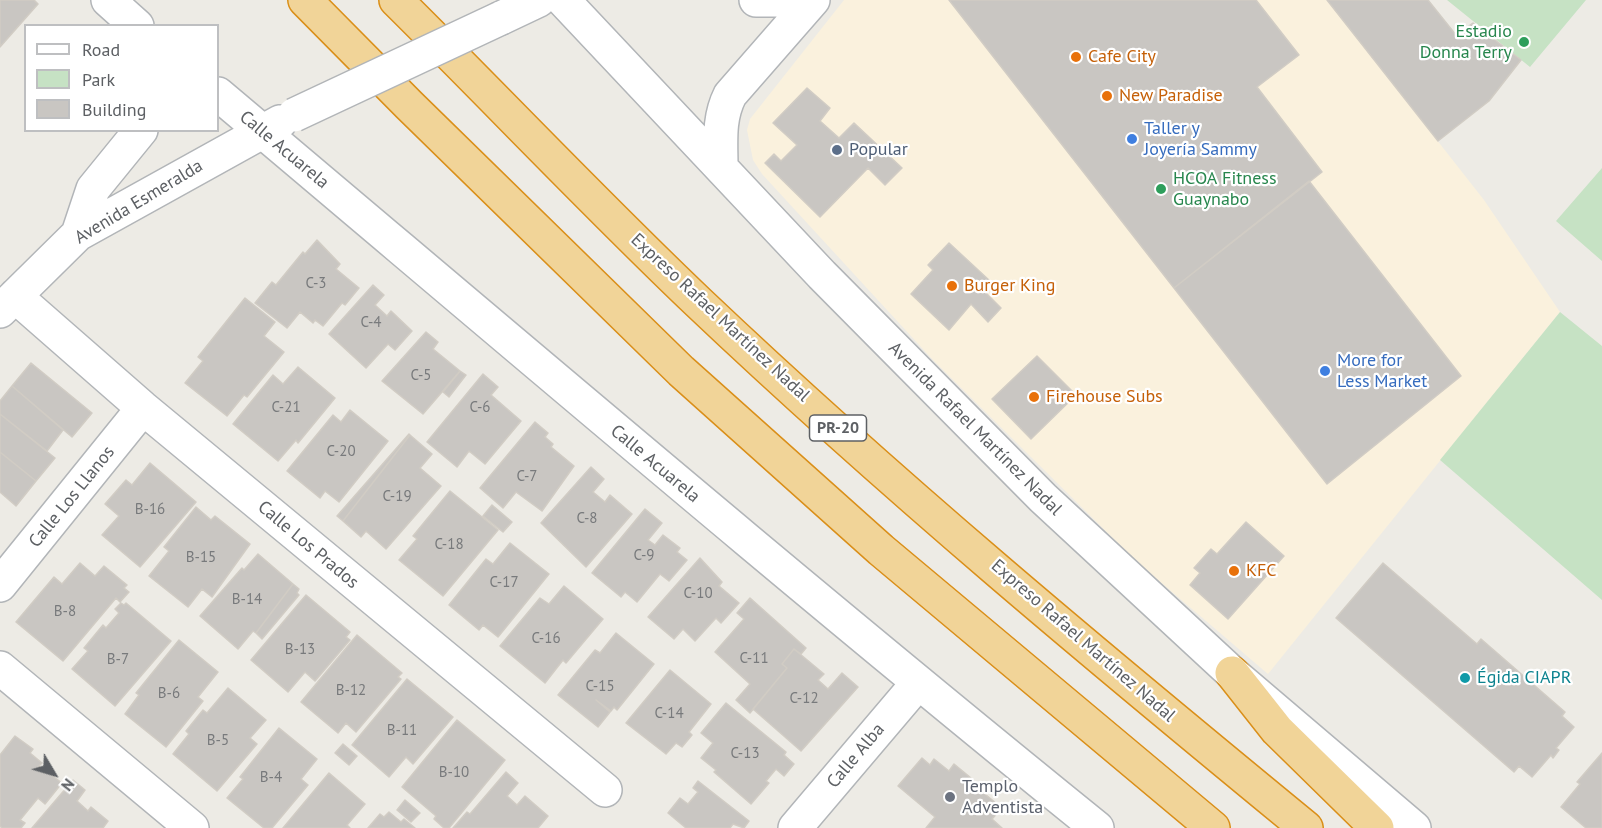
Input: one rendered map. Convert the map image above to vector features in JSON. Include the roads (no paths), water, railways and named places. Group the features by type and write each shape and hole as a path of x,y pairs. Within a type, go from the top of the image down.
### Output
{"highway":[{"path":"305,0 681,371 880,550 1213,828"},
{"name":"Expreso Rafael Martínez Nadal","path":"396,0 698,302 917,500 1306,828"},
{"path":"1226,667 1277,730 1377,828"}],"street":[{"path":"108,0 135,24"},
{"name":"Avenida Esmeralda","path":"7,303 78,234 261,131 539,0"},
{"name":"Avenida Rafael Martínez Nadal","path":"563,0 822,275 1043,498 1226,667 1414,828"},
{"path":"756,0 782,0"},
{"path":"721,167 720,122 727,102 813,0"},
{"name":"Calle Acuarela","path":"219,95 499,334 918,683 1097,828"},
{"path":"78,234 93,189 139,132"},
{"name":"Calle Los Prados","path":"7,303 143,408 605,790"},
{"name":"Calle Los Llanos","path":"0,585 143,408"},
{"path":"0,668 192,828"},
{"name":"Calle Alba","path":"795,828 918,683"}],"place":[{"name":"Estadio Donna Terry","path":"1524,42"},
{"name":"Cafe City","path":"1076,57"},
{"name":"New Paradise","path":"1107,96"},
{"name":"Taller y Joyería Sammy","path":"1132,139"},
{"name":"Popular","path":"837,150"},
{"name":"HCOA Fitness Guaynabo","path":"1161,189"},
{"name":"Burger King","path":"952,286"},
{"name":"More for Less Market","path":"1325,371"},
{"name":"Firehouse Subs","path":"1034,397"},
{"name":"KFC","path":"1234,571"},
{"name":"Égida CIAPR","path":"1465,678"},
{"name":"Templo Adventista","path":"950,797"}]}
